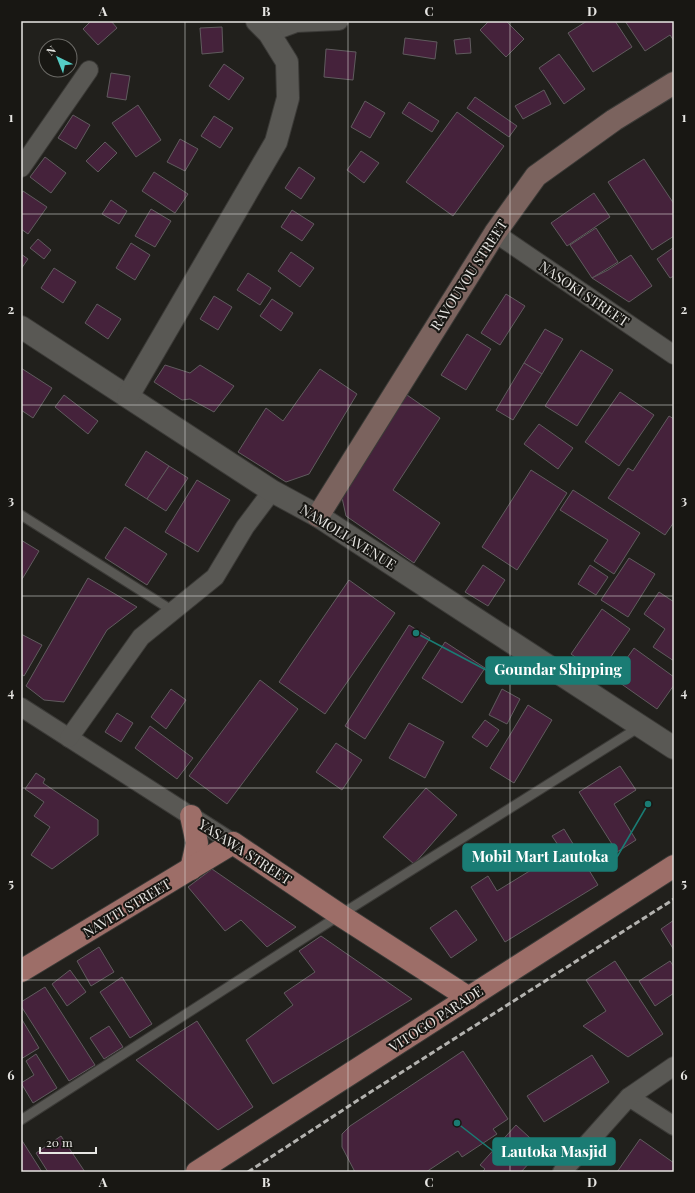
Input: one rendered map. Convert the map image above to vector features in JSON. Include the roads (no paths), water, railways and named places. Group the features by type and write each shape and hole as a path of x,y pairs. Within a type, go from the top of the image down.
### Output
{"main road":[{"name":"RAVOUVOU STREET","path":"318,516 495,233 536,176 614,120 674,83"},
{"path":"191,816 197,843 192,869"},
{"name":"YASAWA STREET","path":"234,843 340,915 469,998"},
{"name":"NAVITI STREET","path":"21,972 234,843"},
{"name":"VITOGO PARADE","path":"197,1172 674,866"}],"street":[{"path":"128,396 276,142 288,98 286,62 263,27 296,23 338,21"},
{"path":"21,168 89,70"},
{"name":"NASOKI STREET","path":"495,233 674,355"},
{"name":"NAMOLI AVENUE","path":"21,327 272,491 318,516 674,748"},
{"path":"69,738 141,637 215,577 245,527 272,491"},
{"name":"YASAWA STREET","path":"21,707 234,843"},
{"path":"562,1172 629,1097 674,1066"},
{"path":"629,1097 674,1126"}],"lane":[{"path":"21,515 173,611"},
{"path":"21,1120 340,915 641,726"}],"railway":[{"path":"248,1172 369,1093 674,899"}],"place":[{"name":"Goundar Shipping","path":"416,633"},
{"name":"Mobil Mart Lautoka","path":"648,804"},
{"name":"Lautoka Masjid","path":"457,1123"}]}
